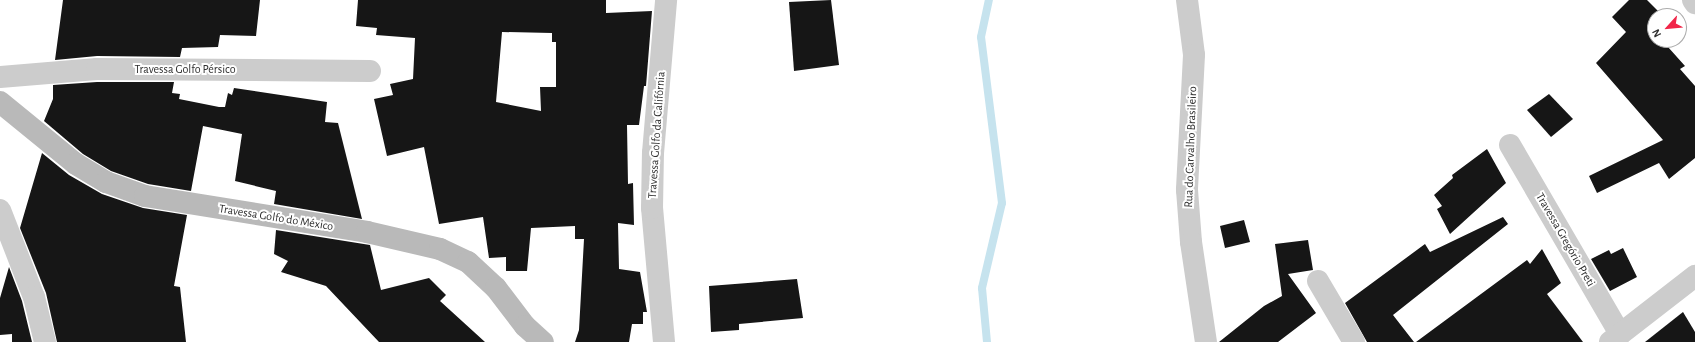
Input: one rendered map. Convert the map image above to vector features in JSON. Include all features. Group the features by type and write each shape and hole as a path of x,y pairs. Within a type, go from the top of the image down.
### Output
{"street":[{"name":"Travessa Golfo da Califórnia","path":"664,342 652,208 653,153 666,0"},
{"name":"Rua do Carvalho Brasileiro","path":"1187,0 1194,55 1187,190 1191,242 1206,342"},
{"name":"Travessa Golfo Pérsico","path":"0,77 97,69 370,71"},
{"name":"Travessa Golfo do México","path":"0,102 76,164 106,182 145,196 367,232 440,249 468,262 496,288 525,326 543,342"},
{"name":"Travessa Gregório Preti","path":"1510,145 1615,338"},
{"path":"0,210 34,298 45,342"},
{"path":"1615,338 1695,276"},
{"path":"1318,281 1354,342"}],"building":[{"path":"63,0 260,0 256,36 220,35 218,47 182,48 180,57 97,56 55,60"},
{"path":"358,0 606,0 606,13 652,11 646,86 644,86 639,125 627,125 628,184 633,183 634,225 618,223 619,269 640,272 647,312 643,312 643,324 632,324 629,342 575,342 579,330 584,239 575,239 575,226 531,228 527,271 506,271 506,257 489,258 483,217 439,224 424,147 387,156 374,99 393,95 390,84 413,79 415,38 376,35 377,28 356,26","holes":["502,32 552,33 552,42 556,42 556,87 540,87 541,111 496,102"]},
{"path":"831,0 839,65 794,71 789,2"},
{"path":"1629,0 1647,0 1655,8 1647,8 1647,48 1669,48 1685,66 1680,69 1695,86 1695,158 1669,179 1659,163 1597,193 1589,176 1663,140 1596,63 1626,32 1612,17"},
{"path":"97,82 174,82 172,93 180,94 179,99 219,107 225,107 228,93 232,95 234,88 327,102 325,122 338,123 362,219 274,204 276,191 235,181 242,134 203,126 191,191 148,184 111,171 83,154 44,121 53,99 53,85"},
{"path":"1549,94 1573,119 1551,137 1527,110"},
{"path":"1487,149 1506,183 1450,234 1437,209 1442,206 1434,195 1453,178 1452,175"},
{"path":"42,153 69,175 102,194 143,208 187,215 174,286 180,287 186,342 57,342 46,293 20,228"},
{"path":"1503,217 1508,224 1393,315 1414,342 1367,342 1345,303 1425,244 1430,252"},
{"path":"1244,220 1250,242 1225,248 1220,226"},
{"path":"276,230 370,245 381,290 429,278 446,295 440,301 485,342 379,342 326,286 281,272 288,261 274,254"},
{"path":"1308,240 1313,270 1288,274 1316,313 1278,342 1219,342 1264,306 1282,296 1275,244"},
{"path":"1623,248 1637,277 1610,291 1591,259 1609,250 1611,254"},
{"path":"1542,249 1561,283 1547,294 1583,342 1416,342 1527,260 1530,264"},
{"path":"9,267 22,301 32,342 12,342 12,334 0,335 0,298"},
{"path":"797,279 803,318 739,324 739,330 711,332 709,286"},
{"path":"1683,312 1695,332 1695,342 1645,342"}],"waterway":[{"path":"987,342 982,288 1002,203 981,37 989,0"}]}
